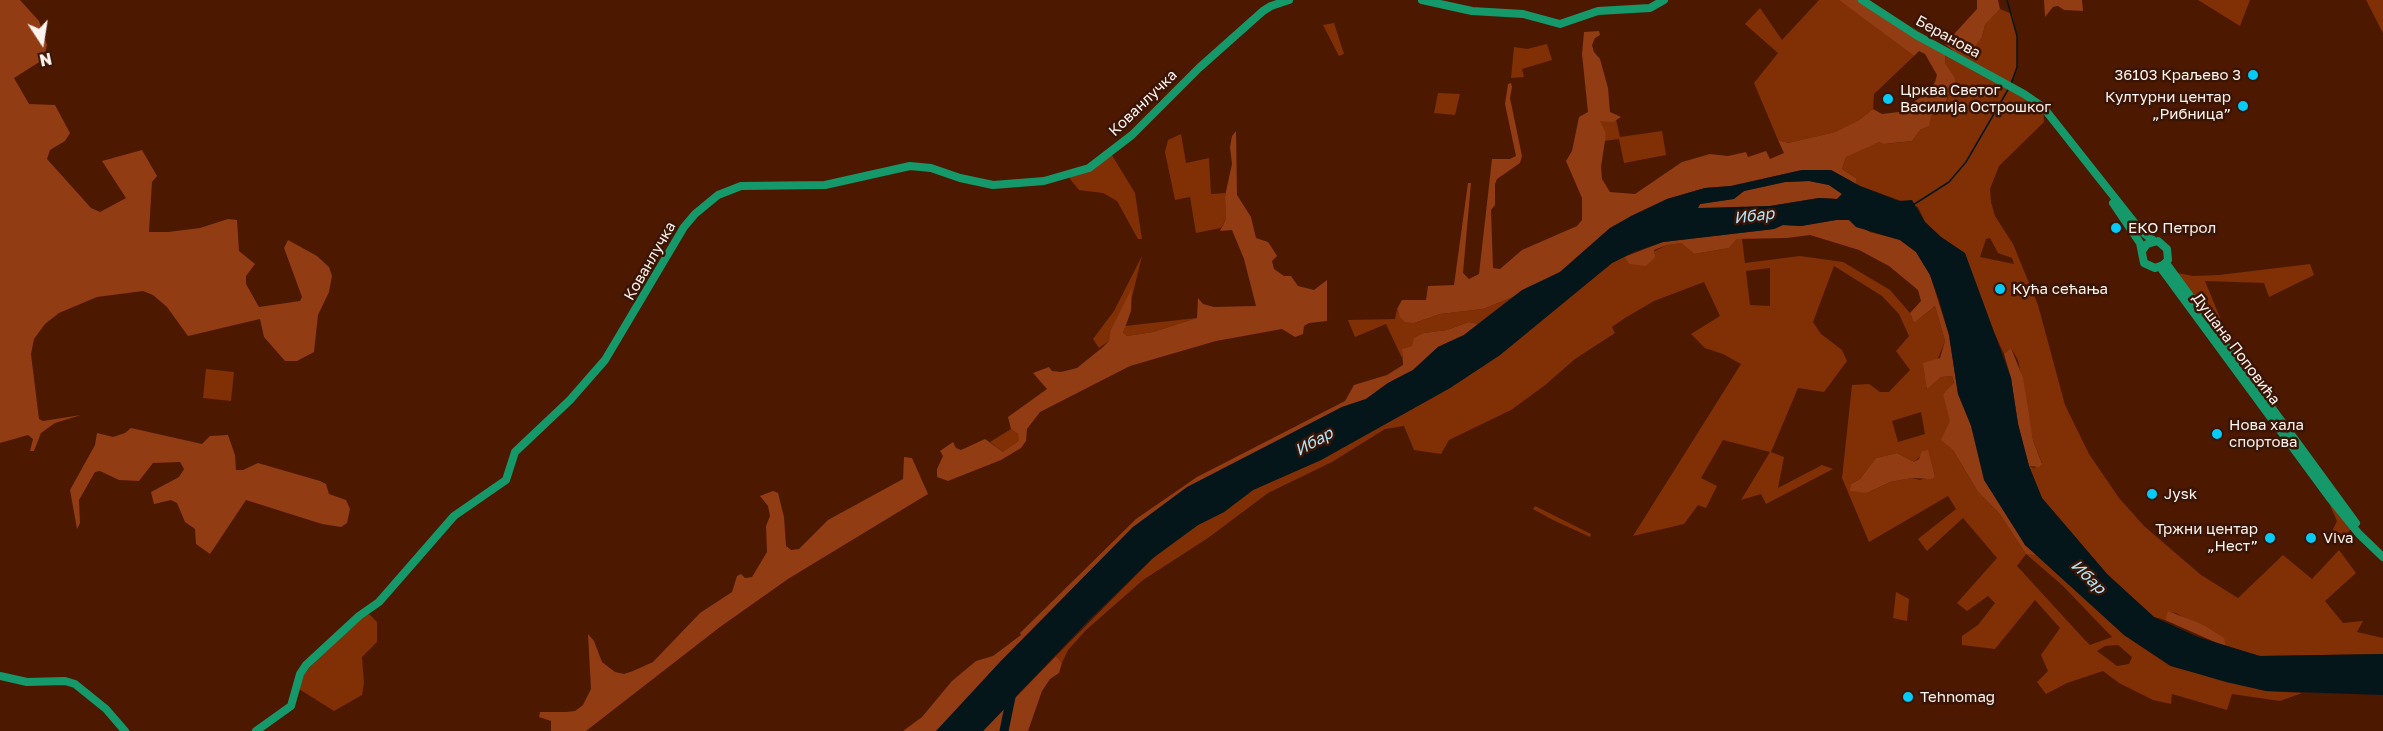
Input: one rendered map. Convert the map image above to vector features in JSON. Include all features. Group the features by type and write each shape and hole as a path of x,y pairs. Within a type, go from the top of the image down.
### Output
{"street":[{"name":"Кованлучка","path":"256,731 291,706 300,674 306,665 359,616 380,602 454,516 506,480 515,452 570,400 605,360 661,271 684,227 695,213 717,195 741,186 825,185 910,166 931,168 960,178 993,185 1034,183 1089,168 1132,135 1198,68 1263,12 1271,6 1289,0"},
{"path":"1422,0 1472,11 1523,14 1560,24 1598,11 1650,8 1664,0"},
{"name":"Беранова","path":"1862,0 1916,35 2024,94 2043,108 2089,164"},
{"path":"2089,164 2141,231 2168,249 2163,265 2147,266 2142,259 2142,251 2134,233 2089,164"},
{"path":"2142,251 2147,244 2154,241"},
{"name":"Душана Поповића","path":"2163,265 2329,497 2359,534 2383,557"},
{"path":"0,676 27,682 65,681 75,684 106,709 125,731"}],"shaded area":[{"path":"0,0 20,0 39,21 47,45 44,59 14,78 29,104 55,105 70,133 65,141 50,150 47,159 91,208 100,212 126,198 102,161 142,150 157,176 152,182 149,232 200,228 228,219 237,220 239,251 255,264 246,276 246,284 259,307 300,301 302,297 284,248 288,240 317,256 329,267 332,276 329,292 318,315 314,352 297,361 285,361 264,337 260,319 188,336 167,307 153,295 143,291 97,297 59,313 45,324 34,339 31,354 39,419 43,421 81,415 55,423 41,433 34,451 30,451 33,439 28,435 0,443"},
{"path":"1819,0 1840,0 1914,56 1874,94 1873,109 1859,120 1835,132 1788,143 1778,140 1754,83 1778,53 1745,24 1760,8 1782,40"},
{"path":"1839,0 1862,0 1946,51 1945,63 1954,76 1956,85 1954,91 1948,94 1945,107 1931,116 1929,126 1921,129 1912,141 1884,144 1879,142 1846,157 1842,169 1856,178 1856,184 1831,170 1802,170 1731,186 1705,188 1667,199 1610,228 1560,272 1513,297 1483,309 1440,314 1414,323 1405,322 1400,317 1397,309 1402,300 1426,300 1428,286 1454,285 1468,183 1471,183 1463,273 1469,279 1479,274 1492,159 1510,159 1516,156 1505,104 1508,84 1511,83 1512,87 1510,98 1522,156 1520,163 1497,179 1495,184 1495,205 1491,210 1493,268 1500,269 1522,250 1577,226 1582,220 1582,198 1566,161 1572,151 1579,117 1588,112 1582,54 1584,32 1599,31 1600,35 1595,38 1592,45 1600,59 1608,88 1610,112 1621,117 1613,122 1600,121 1606,134 1601,167 1602,179 1610,192 1635,194 1682,162 1710,154 1728,156 1746,152 1748,157 1766,151 1770,159 1784,153 1778,140 1788,143 1835,132 1859,120 1873,109 1882,114 1899,112 1927,93 1937,75 1925,54 1919,51 1914,56"},
{"path":"1977,0 1998,0 2000,9 1985,25 1982,37 1974,47 1955,52 1945,44 1977,9"},
{"path":"2044,0 2082,0 2083,11 2064,10 2058,6 2053,7 2045,17"},
{"path":"2198,0 2250,0 2240,26"},
{"path":"2366,0 2383,0 2383,33"},
{"path":"2000,9 2012,14 2017,36 2017,67 2009,87 2043,107 2044,122 1999,166 1990,189 1991,202 1995,216 2013,244 2038,305 2065,405 2089,454 2119,498 2144,526 2201,575 2238,598 2283,555 2312,579 2339,550 2356,573 2325,601 2343,623 2363,621 2357,632 2383,638 2383,654 2260,656 2226,647 2223,638 2204,625 2190,621 2176,613 2168,612 2165,620 2154,617 2108,575 2042,498 2029,466 2034,468 2042,463 2033,440 2018,360 2011,348 2004,354 1988,319 1965,254 1925,222 1918,207 1856,184 1856,178 1842,169 1846,157 1866,146 1879,142 1885,144 1912,141 1931,116 1945,107 1954,76 1945,63 1946,51 1955,52 1982,37 1985,25","holes":["1990,238 1998,253 2012,258 2014,264 1980,257 1986,239"]},
{"path":"1334,23 1344,54 1339,56 1323,25"},
{"path":"1547,44 1552,60 1522,69 1524,77 1511,78 1514,47 1527,49"},
{"path":"1438,93 1460,94 1455,115 1434,113"},
{"path":"1616,119 1620,137 1662,131 1666,155 1624,163 1619,139 1604,141 1606,134 1600,127 1600,121"},
{"path":"1236,131 1237,195 1251,217 1256,238 1268,242 1277,256 1272,261 1274,269 1284,276 1291,276 1298,286 1314,290 1327,280 1327,321 1309,323 1304,326 1303,334 1295,337 1282,329 1216,341 1130,366 1040,412 1027,429 1026,441 1021,448 1001,460 948,481 937,477 937,469 943,456 940,451 953,442 956,448 961,450 985,439 1003,452 1019,441 1018,434 1011,429 1008,417 1047,389 1033,373 1049,367 1052,371 1061,372 1077,368 1103,347 1109,341 1111,330 1132,288 1131,311 1123,333 1127,336 1153,332 1197,318 1198,298 1203,304 1214,307 1256,306 1244,259 1232,230 1220,231 1226,219 1225,196 1232,164 1230,147 1232,136"},
{"path":"1181,134 1186,163 1209,158 1211,194 1225,193 1226,219 1221,228 1196,233 1190,197 1175,200 1165,152 1168,140"},
{"path":"1110,152 1135,193 1142,239 1138,239 1117,201 1103,193 1079,190 1070,179 1069,175 1089,168"},
{"path":"1809,181 1829,185 1842,194 1837,199 1819,198 1770,206 1697,209 1700,204 1733,199 1744,191 1785,182"},
{"path":"1849,220 1870,232 1900,240 1916,252 1930,275 1949,335 1958,394 2025,545 2039,556 2026,554 1999,513 1978,492 1953,450 1941,440 1950,421 1943,394 1954,383 1952,376 1941,377 1927,389 1923,363 1940,358 1945,341 1935,306 1914,323 1910,313 1921,301 1918,290 1889,266 1859,250 1810,235 1737,239 1729,248 1694,254 1681,243 1667,245 1654,250 1655,257 1646,266 1629,264 1624,257 1663,242"},
{"path":"1737,239 1742,239 1745,263 1800,256 1843,262 1890,290 1910,313 1914,323 1935,306 1945,341 1926,389 1941,377 1952,376 1954,384 1943,394 1949,408 1953,450 1978,492 1999,513 2026,554 2039,556 2124,635 2170,666 2266,691 2302,693 2280,701 2232,694 2227,710 2172,694 2171,704 2153,700 2119,683 2103,671 2067,683 2046,694 2037,682 2048,671 2041,655 2060,628 2035,600 1995,649 1962,645 1962,636 1978,625 1995,603 1988,596 1967,611 1957,603 1997,558 1963,518 1927,551 1918,539 1956,509 1948,496 1869,542 1842,478 1852,385 1869,384 1880,392 1889,392 1910,370 1896,351 1909,336 1899,314 1882,296 1834,266 1813,322 1821,334 1842,350 1847,361 1824,392 1798,388 1771,452 1784,457 1778,488 1822,465 1833,469 1766,504 1761,494 1741,500 1770,452 1723,440 1701,478 1717,486 1706,508 1698,505 1684,524 1633,536 1741,364 1723,354 1705,348 1691,334 1720,316 1704,282 1654,301 1625,318 1612,327 1615,333 1575,359 1544,386 1511,410 1449,440 1441,454 1414,450 1404,426 1385,429 1332,462 1268,493 1208,538 1143,580 1086,630 1068,650 1062,663 1056,656 1153,558 1198,525 1224,512 1253,490 1321,460 1450,388 1500,355 1612,263 1624,257 1629,264 1667,245 1681,243 1694,254 1729,248","holes":["1770,268 1770,306 1750,305 1746,271","1921,412 1925,434 1898,442 1892,421","1927,450 1935,475 1920,480 1912,478 1890,482 1867,493 1851,484 1860,479 1876,458 1897,453 1914,462","2026,554 2062,585 2112,637 2090,645 2017,566","2118,645 2132,657 2129,664 2117,666 2097,651 2105,646"]},
{"path":"1142,256 1132,297 1132,289 1109,341 1099,348 1093,339 1114,311"},
{"path":"2310,264 2314,275 2269,297 2264,283 2205,281 2223,325 2226,347 2172,272 2193,276 2219,275"},
{"path":"1513,297 1478,324 1469,322 1447,330 1424,333 1413,346 1403,349 1402,358 1386,324 1355,337 1348,320 1395,319 1397,309 1398,313 1414,323 1440,314 1483,309"},
{"path":"1197,318 1153,332 1127,336 1123,334 1125,326"},
{"path":"1469,322 1478,324 1464,335 1438,347 1413,370 1388,383 1366,399 1342,407 1298,430 1133,527 1000,662 936,731 903,731 922,717 952,681 976,661 993,656 1021,635 1020,633 1136,519 1197,477 1345,401 1354,385 1387,375 1403,365 1402,349 1412,346 1414,338 1424,333 1447,330"},
{"path":"2011,348 2023,378 2033,440 2042,464 2039,467 2029,466 2018,424 2011,378 2004,354"},
{"path":"206,369 234,372 231,401 203,398"},
{"path":"131,428 202,444 210,436 228,435 235,455 236,470 243,470 258,463 320,481 326,484 329,494 346,500 350,509 347,523 341,527 322,524 246,500 210,554 196,544 195,529 185,522 177,503 171,500 154,504 151,492 179,477 184,469 180,462 153,463 139,481 119,480 100,471 95,472 79,500 80,523 77,529 70,490 95,445 97,433 113,437"},
{"path":"1011,429 1018,434 1020,441 1009,450 1003,452 990,442"},
{"path":"1928,450 1935,476 1932,479 1912,478 1890,482 1867,493 1850,491 1851,484 1860,479 1876,458 1897,453 1914,462 1919,459 1922,451"},
{"path":"904,457 912,458 928,494 788,579 720,627 586,731 551,731 551,721 539,717 540,712 575,711 583,705 591,689 588,634 594,641 602,662 615,672 624,674 633,671 653,662 700,613 732,592 737,576 741,574 745,578 752,577 767,552 766,526 770,516 768,506 760,496 773,491 778,493 784,517 786,546 791,550 799,549 828,520 903,479"},
{"path":"2329,503 2352,528 2340,541 2330,536 2337,521"},
{"path":"1535,506 1591,534 1590,537 1533,509"},
{"path":"1896,592 1909,599 1907,621 1893,618"},
{"path":"2168,611 2204,625 2224,638 2226,647 2165,620"},
{"path":"369,614 377,622 377,642 362,657 364,683 362,695 334,711 299,689 300,680 309,668 360,619"},
{"path":"1056,656 1062,663 1059,673 1050,679 1042,691 1028,731 983,731"}],"water":[{"path":"1802,170 1831,170 1860,186 1899,201 1912,200 1925,222 1941,237 1965,253 2011,378 2018,424 2029,466 2042,498 2107,574 2154,617 2198,637 2260,656 2383,654 2383,695 2266,691 2226,682 2171,666 2124,635 2025,545 1984,480 1971,426 1958,394 1949,335 1939,300 1930,275 1916,252 1900,240 1856,227 1849,220 1836,220 1663,242 1612,263 1500,355 1450,388 1321,460 1253,490 1224,512 1198,525 1153,558 1089,620 983,731 936,731 1000,662 1133,527 1187,487 1342,407 1366,399 1388,383 1413,370 1438,347 1464,335 1522,290 1560,272 1610,228 1631,216 1667,199 1705,188 1731,186","holes":["1809,181 1829,185 1842,194 1837,199 1819,198 1770,206 1698,208 1700,204 1734,199 1744,191 1785,182"]}],"waterway":[{"path":"2007,0 2017,36 2017,67 2011,84"},
{"path":"1913,205 1949,182 1966,162 2009,88"},
{"name":"Ибар","path":"1004,731 1012,692"}],"place":[{"name":"36103 Краљево 3","path":"2253,75"},
{"name":"Црква Светог Василија Острошког","path":"1888,99"},
{"name":"Културни центар „Рибница”","path":"2243,106"},
{"name":"ЕКО Петрол","path":"2116,228"},
{"name":"Кућа сећања","path":"2000,289"},
{"name":"Нова хала спортова","path":"2217,434"},
{"name":"Jysk","path":"2152,494"},
{"name":"Тржни центар „Нест”","path":"2270,538"},
{"name":"Viva","path":"2311,538"},
{"name":"Tehnomag","path":"1908,697"}]}
